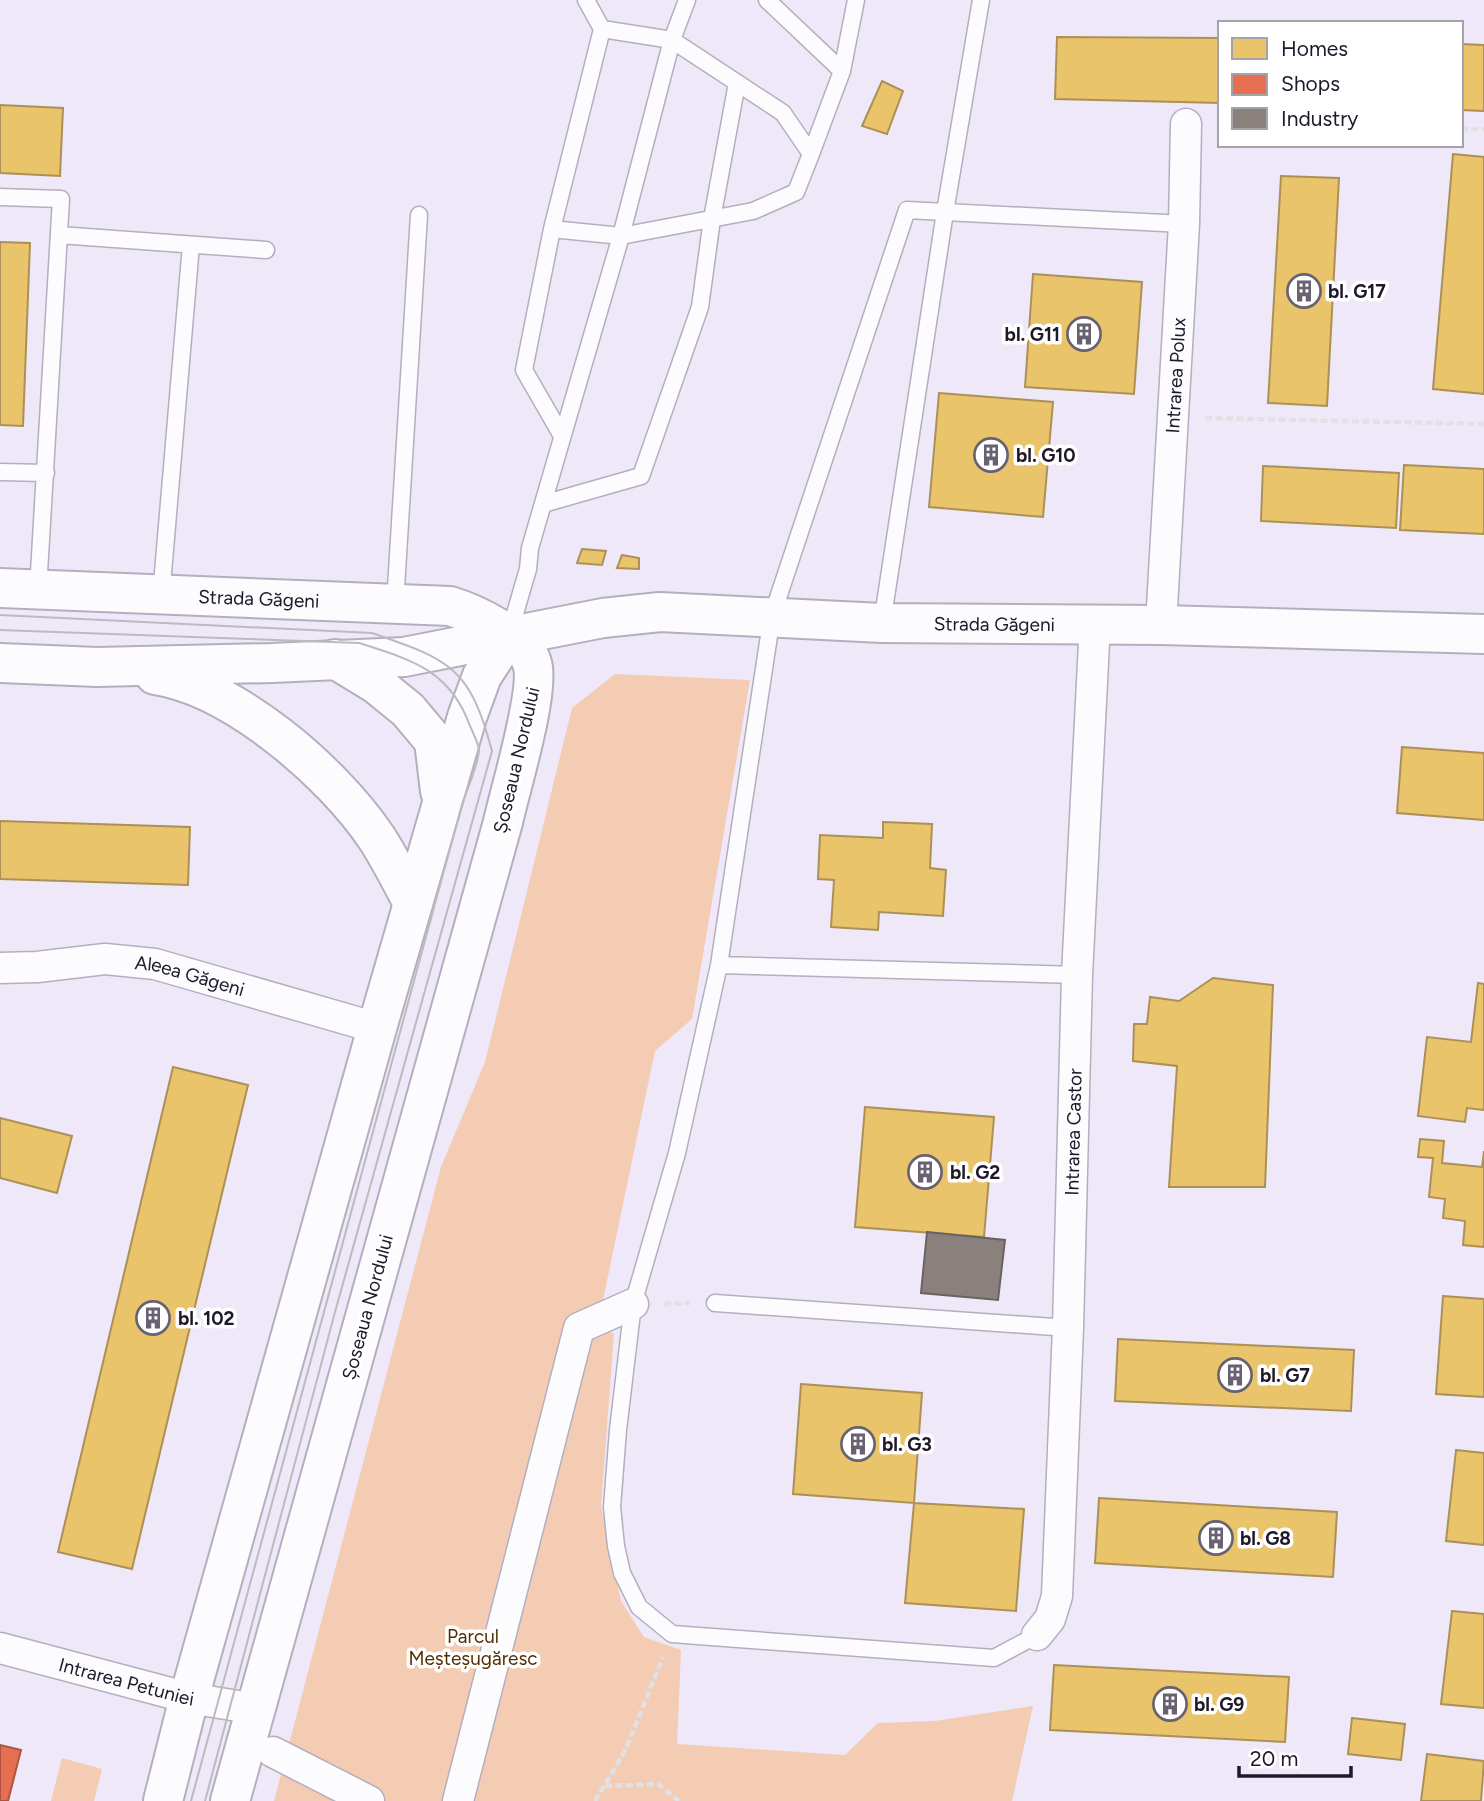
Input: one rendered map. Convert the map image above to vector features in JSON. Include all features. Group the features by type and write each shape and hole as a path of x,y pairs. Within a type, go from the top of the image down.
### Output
{"main road":[{"name":"Strada Găgeni","path":"0,588 450,606 472,613 508,636"},
{"name":"Strada Găgeni","path":"0,663 97,667 404,657 603,618 660,612 882,622 1095,623 1484,634"},
{"path":"163,1801 189,1698 442,802 481,676 508,636"},
{"name":"Șoseaua Nordului","path":"230,1801 503,822 534,677 533,663 526,651 508,636"},
{"path":"335,659 398,701 434,741 442,802"},
{"path":"97,667 173,678 218,698 266,726 311,763 349,801 377,838 414,903"},
{"path":"137,1801 156,1724 189,1698"}],"street":[{"name":"Intrarea Polux","path":"1161,625 1184,224 1186,124"},
{"name":"Intrarea Castor","path":"1037,1635 1049,1619 1056,1595 1068,1328 1077,975 1095,623"},
{"name":"Aleea Găgeni","path":"0,968 37,967 105,959 155,964 377,1028"},
{"path":"458,1801 579,1328 633,1304"},
{"name":"Intrarea Petuniei","path":"0,1648 189,1698 256,1709"},
{"path":"273,1752 369,1801"}],"lane":[{"path":"562,436 524,370 552,229 602,29 586,0"},
{"path":"508,636 562,436 621,236 671,40 687,0"},
{"path":"766,0 842,71"},
{"path":"552,229 621,236 753,211 796,192 842,71 856,0"},
{"path":"882,622 945,212 981,0"},
{"path":"602,29 671,40 783,113 811,154"},
{"path":"543,504 641,476 700,307 712,219 737,83"},
{"path":"0,197 61,199 38,590"},
{"path":"1037,1635 994,1658 672,1634 639,1606 622,1573 612,1507 618,1430 633,1304 677,1153 719,965 772,617 907,210 1184,224"},
{"path":"395,604 419,215"},
{"path":"59,234 267,250"},
{"path":"161,596 191,245"},
{"path":"0,472 46,473"},
{"path":"719,965 1077,975"},
{"path":"715,1303 1068,1328"}],"path":[{"path":"1463,129 1484,129"},
{"path":"1171,417 1484,424"},
{"path":"633,1304 715,1303"},
{"path":"595,1801 625,1751 672,1634"},
{"path":"605,1786 657,1784 679,1801"}],"green space":[{"name":"Parcul Meșteșugăresc","path":"615,674 750,680 692,1019 655,1051 598,1324 614,1334 601,1506 621,1601 644,1637 681,1650 677,1744 845,1755 878,1723 935,1721 1033,1706 1012,1801 274,1801 441,1167 485,1062 572,708"},
{"path":"62,1758 102,1769 94,1801 51,1801"}],"building: Homes":[{"path":"1057,37 1218,38 1218,103 1055,99"},
{"path":"1463,44 1484,45 1484,111 1463,110"},
{"path":"882,81 903,91 887,134 862,126"},
{"path":"0,105 63,108 60,176 0,173"},
{"path":"1453,154 1484,157 1484,394 1433,389"},
{"name":"bl. G17","path":"1281,176 1339,178 1327,406 1268,403"},
{"path":"0,242 30,243 23,426 0,425"},
{"name":"bl. G11","path":"1033,274 1142,282 1134,394 1025,387"},
{"name":"bl. G10","path":"939,393 1053,402 1043,517 929,507"},
{"path":"1404,465 1484,469 1484,534 1400,530"},
{"path":"1263,466 1399,473 1396,528 1261,521"},
{"path":"582,549 606,551 602,565 577,563"},
{"path":"622,555 639,558 639,569 617,568"},
{"path":"1402,747 1484,753 1484,820 1397,813"},
{"path":"0,821 190,827 188,885 0,879"},
{"path":"883,822 932,824 930,868 946,870 943,916 879,912 878,930 831,927 834,880 818,879 820,835 883,838"},
{"path":"1213,978 1273,985 1265,1187 1169,1187 1177,1066 1133,1061 1134,1024 1147,1024 1150,997 1179,1001"},
{"path":"1478,983 1484,984 1484,1110 1467,1108 1465,1122 1418,1116 1427,1037 1471,1042"},
{"name":"bl. 102","path":"173,1067 248,1085 132,1569 58,1552"},
{"name":"bl. G2","path":"865,1107 994,1117 984,1237 855,1227"},
{"path":"0,1118 72,1136 57,1193 0,1178"},
{"path":"1420,1139 1444,1141 1442,1163 1482,1167 1484,1151 1484,1247 1463,1245 1465,1221 1443,1218 1445,1199 1429,1197 1433,1158 1418,1157"},
{"path":"1443,1296 1484,1299 1484,1397 1436,1394"},
{"name":"bl. G7","path":"1118,1339 1354,1350 1351,1411 1115,1401"},
{"name":"bl. G3","path":"801,1384 922,1393 914,1503 793,1494"},
{"path":"1456,1450 1484,1453 1484,1545 1446,1541"},
{"name":"bl. G8","path":"1099,1498 1337,1512 1333,1577 1095,1563"},
{"path":"914,1503 1024,1509 1016,1611 905,1603"},
{"path":"1452,1611 1484,1614 1484,1708 1441,1704"},
{"name":"bl. G9","path":"1054,1665 1289,1677 1285,1742 1050,1730"},
{"path":"1352,1718 1405,1724 1401,1760 1348,1754"},
{"path":"1427,1754 1484,1761 1481,1801 1421,1801"}],"building: Shops":[{"path":"0,1745 21,1750 8,1801 0,1801"}],"building: Industry":[{"path":"927,1232 1005,1240 998,1300 921,1293"}],"tram line":[{"path":"0,615 372,633 421,651 453,671 475,701 492,751 335,1312 205,1801"},
{"path":"0,630 359,643 412,662 440,680 462,707 479,748 191,1801"}],"place":[{"name":"bl. G17","path":"1304,291"},
{"name":"bl. G11","path":"1084,334"},
{"name":"bl. G10","path":"991,455"},
{"name":"bl. G2","path":"925,1172"},
{"name":"bl. 102","path":"153,1318"},
{"name":"bl. G7","path":"1235,1375"},
{"name":"bl. G3","path":"858,1444"},
{"name":"bl. G8","path":"1216,1538"},
{"name":"bl. G9","path":"1170,1704"}]}
